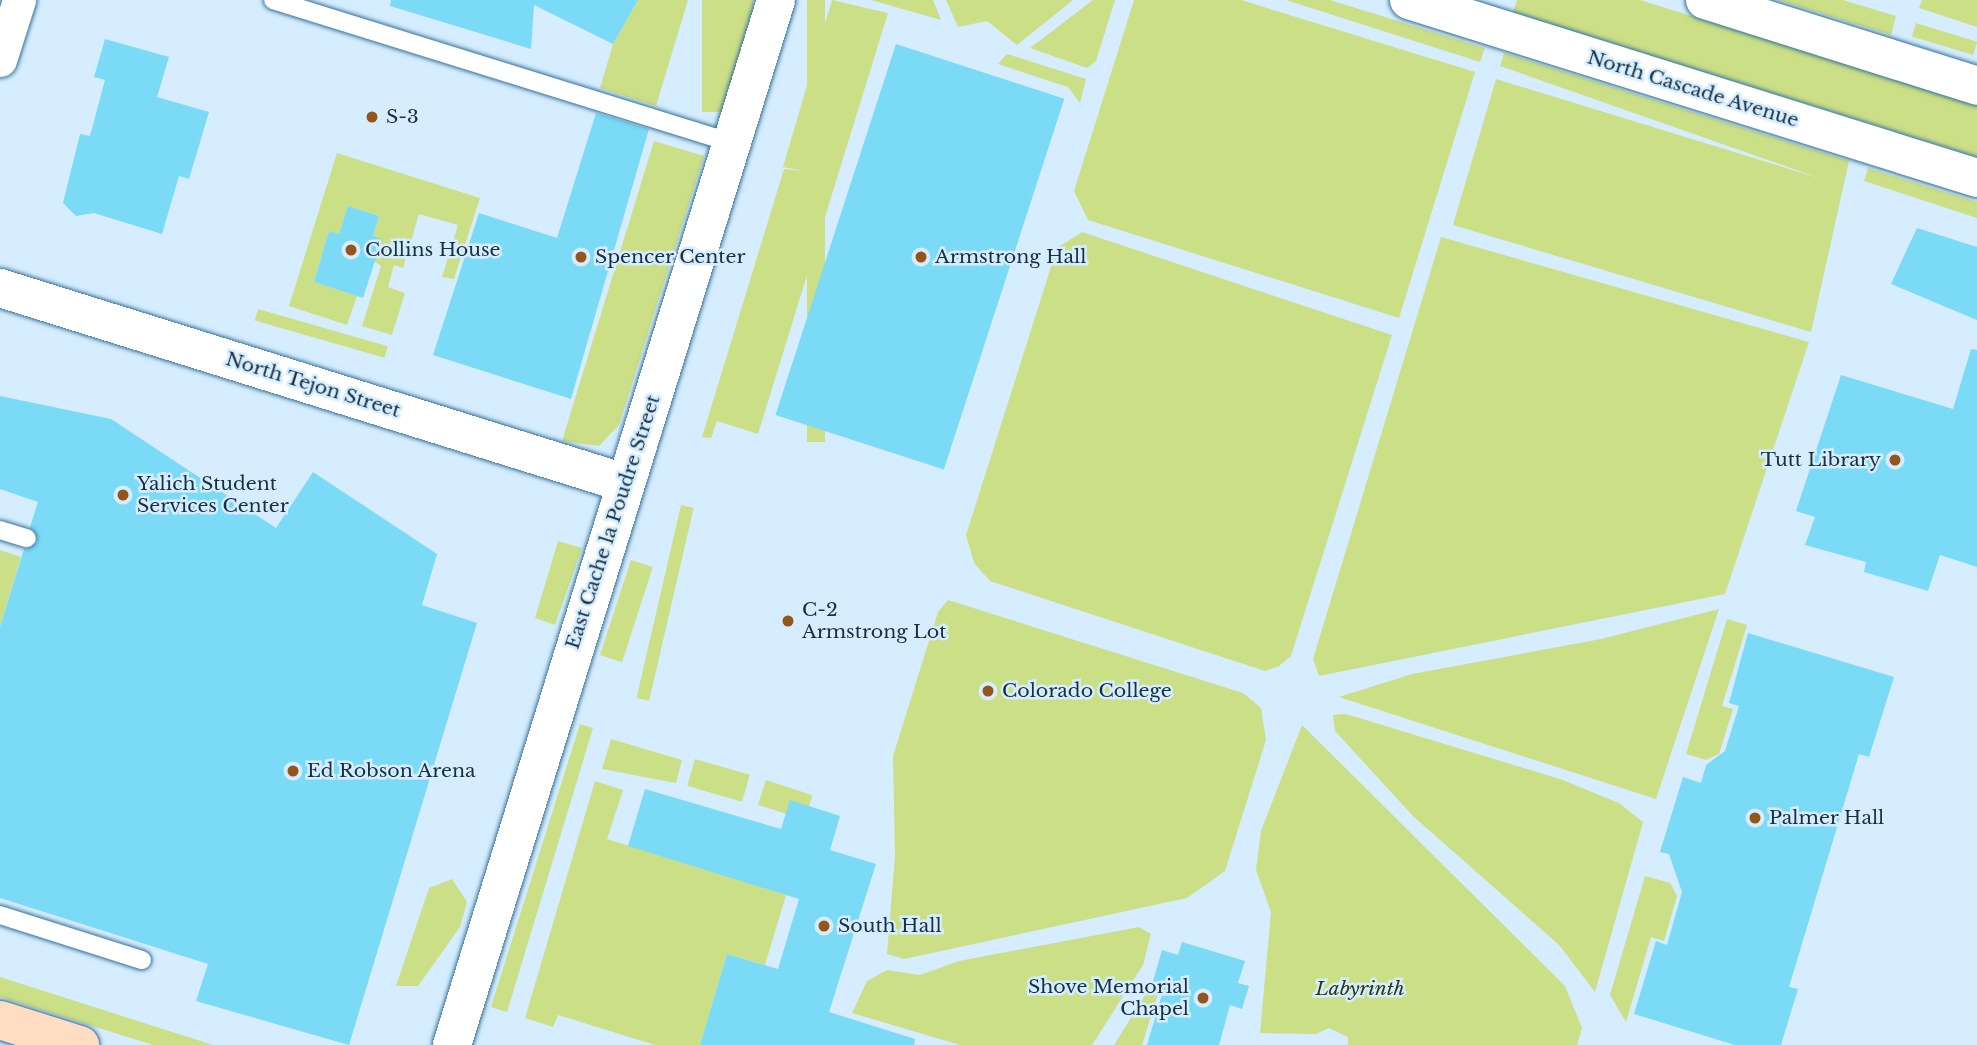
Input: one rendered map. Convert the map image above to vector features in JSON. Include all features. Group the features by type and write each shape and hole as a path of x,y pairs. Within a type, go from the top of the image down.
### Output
{"main road":[{"path":"0,1020 80,1045"}],"street":[{"path":"0,60 19,0"},
{"name":"East Cache la Poudre Street","path":"452,1045 776,0"},
{"name":"North Cascade Avenue","path":"1409,0 1977,178"},
{"path":"1705,0 1977,86"},
{"name":"North Tejon Street","path":"0,288 625,484"}],"lane":[{"path":"273,0 732,143"},
{"path":"0,530 27,538"},
{"path":"0,915 142,960"}],"green space":[{"path":"638,0 688,0 656,106 600,88 613,44"},
{"path":"702,0 753,0 753,112 702,112"},
{"path":"807,0 825,0 825,442 807,442"},
{"path":"832,0 888,13 758,434 717,421 711,438 702,437 784,169 804,171 783,167"},
{"path":"871,0 933,0 941,20"},
{"path":"946,0 1073,0 1017,45 987,21 958,27"},
{"path":"1093,0 1115,0 1096,61 1087,68 1030,48"},
{"path":"1134,0 1241,0 1475,72 1399,318 1088,220 1074,191"},
{"path":"1286,0 1330,0 1485,48 1480,62"},
{"path":"1517,0 1640,0 1977,105 1977,157 1513,12"},
{"path":"1778,0 1843,0 1896,16 1891,35"},
{"path":"1922,0 1977,0 1977,27 1919,8"},
{"path":"1916,23 1977,42 1973,55 1912,36"},
{"path":"1504,53 1849,161 1811,332 1453,225 1496,79 1822,179 1500,66"},
{"path":"1007,54 1086,79 1080,103 1068,87 998,64"},
{"path":"654,141 704,156 619,425 599,446 562,441"},
{"path":"337,153 480,198 454,279 442,277 458,225 419,214 403,268 394,265 388,287 405,293 392,335 362,326 381,266 374,261 373,236 379,216 348,206 339,234 329,231 314,282 357,296 347,325 289,306"},
{"path":"1868,168 1977,202 1977,218 1864,181"},
{"path":"1082,232 1392,335 1291,656 1279,666 1265,671 990,581 974,563 966,535 1057,248"},
{"path":"1441,237 1809,342 1725,594 1319,676 1313,659"},
{"path":"258,309 388,346 384,358 255,321"},
{"path":"681,505 694,508 649,701 636,698"},
{"path":"558,541 582,548 555,625 535,618"},
{"path":"0,550 21,557 0,627"},
{"path":"631,560 653,567 622,662 600,655"},
{"path":"948,600 1243,693 1261,708 1266,740 1225,871 1187,898 904,959 887,954 895,855 893,756 938,612"},
{"path":"1719,609 1656,799 1339,697 1412,674 1601,639"},
{"path":"1727,619 1747,625 1722,706 1733,709 1719,754 1706,760 1686,754"},
{"path":"1346,714 1560,779 1619,803 1643,822 1595,992 1559,945 1413,816 1335,731 1333,715"},
{"path":"580,724 593,728 507,1012 491,1007"},
{"name":"Labyrinth","path":"1302,725 1565,986 1582,1028 1577,1045 1348,1045 1348,1037 1329,1028 1316,1034 1260,1033 1271,912 1256,870 1261,831"},
{"path":"611,739 682,760 676,783 602,769"},
{"path":"695,759 750,775 742,802 687,786"},
{"path":"766,780 813,795 805,820 758,805"},
{"path":"595,781 623,790 607,839 786,895 765,965 727,954 700,1045 655,1045 558,1015 553,1027 525,1018"},
{"path":"1645,876 1670,883 1677,896 1664,941 1651,937 1626,1022 1610,995"},
{"path":"452,879 467,902 460,927 418,986 396,986 429,888"},
{"path":"1139,927 1151,934 1143,965 1092,1045 960,1045 852,1013 867,981 887,970 920,975 959,961"},
{"path":"0,977 213,1045 153,1045 0,997"},
{"path":"1147,992 1158,994 1142,1045 1114,1045"}],"building":[{"path":"391,0 638,0 613,44 534,5 531,49 390,6"},
{"path":"105,39 169,57 157,97 209,112 189,179 179,176 162,234 94,213 76,216 63,203 80,134 90,136 105,80 94,77"},
{"name":"Armstrong Hall","path":"896,44 1064,99 944,470 775,415"},
{"name":"Spencer Center","path":"596,113 649,129 571,399 433,355 479,213 557,238"},
{"name":"Collins House","path":"348,206 379,216 373,236 382,239 363,298 314,282 329,231 339,234"},
{"path":"1917,228 1977,247 1977,320 1891,284"},
{"name":"Tutt Library","path":"1971,349 1977,350 1977,567 1940,555 1928,591 1864,572 1866,562 1805,545 1815,517 1796,511 1841,375 1953,409"},
{"name":"Ed Robson Arena","path":"0,396 111,419 276,528 313,472 437,554 422,605 477,623 349,1045 196,1001 208,964 0,898 0,627 24,549 38,542 30,527 38,502 0,489"},
{"name":"Palmer Hall","path":"1748,633 1894,677 1869,757 1859,754 1789,987 1798,989 1781,1045 1735,1045 1634,1014 1656,941 1667,945 1682,892 1669,854 1660,852 1683,777 1701,783 1706,765 1725,751 1739,706 1729,703"},
{"name":"South Hall","path":"645,789 781,829 790,800 840,816 830,850 876,864 829,1012 915,1039 914,1045 700,1045 727,954 778,969 799,899 628,846"},
{"name":"Shove Memorial Chapel","path":"1182,942 1245,961 1238,983 1249,986 1242,1009 1230,1005 1219,1045 1147,1045 1163,991 1151,988 1162,950 1178,955"}],"place":[{"name":"S-3","path":"372,117"},
{"name":"Collins House","path":"351,250"},
{"name":"Spencer Center","path":"581,257"},
{"name":"Armstrong Hall","path":"921,257"},
{"name":"Tutt Library","path":"1895,460"},
{"name":"Yalich Student Services Center","path":"123,495"},
{"name":"C-2 Armstrong Lot","path":"788,621"},
{"name":"Colorado College","path":"988,691"},
{"name":"Ed Robson Arena","path":"293,771"},
{"name":"Palmer Hall","path":"1755,818"},
{"name":"South Hall","path":"824,926"},
{"name":"Shove Memorial Chapel","path":"1203,998"}]}
